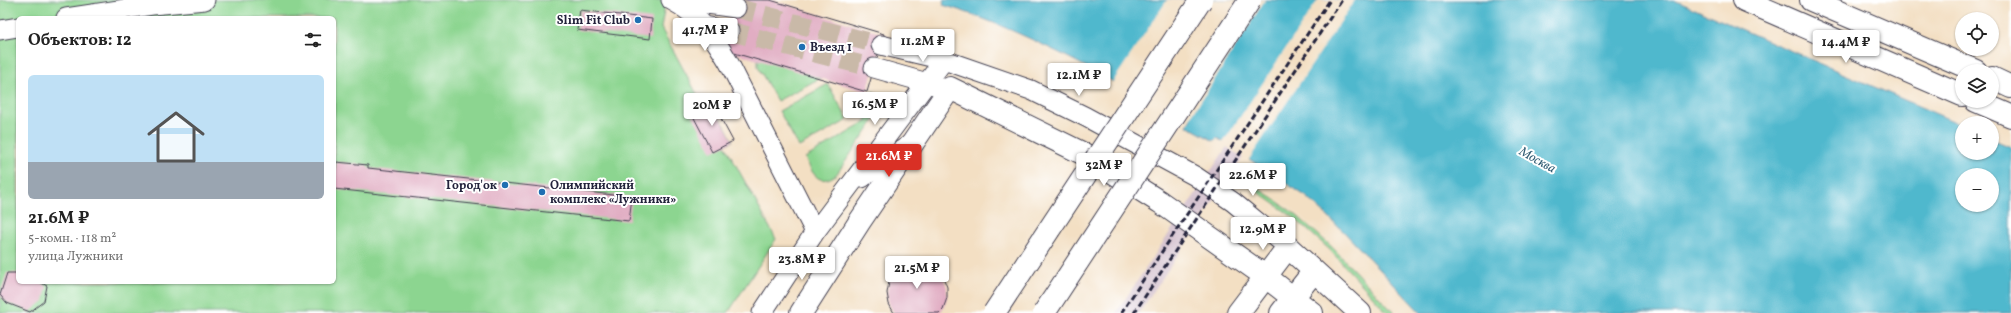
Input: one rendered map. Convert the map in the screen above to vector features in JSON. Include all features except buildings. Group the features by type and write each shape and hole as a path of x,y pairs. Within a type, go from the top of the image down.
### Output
{"main road":[{"path":"994,313 1201,0"},
{"path":"1044,313 1250,0"},
{"path":"1744,0 1955,93"},
{"path":"1811,0 1960,64"},
{"path":"1999,81 2011,87"},
{"path":"801,313 860,221 950,88 1084,154 1160,202 1265,276 1286,305 1312,313"},
{"path":"1992,108 2011,116"},
{"path":"1238,313 1288,247 1360,313"},
{"path":"1286,305 1314,271"}],"street":[{"path":"79,16 152,5 205,0"},
{"path":"671,0 697,16 729,63 815,232"},
{"path":"679,0 736,8"},
{"path":"705,26 729,31"},
{"path":"0,30 16,27"},
{"path":"881,45 944,60 1031,90 1142,146 1195,176 1234,202 1288,247"},
{"path":"762,313 815,232 944,60"},
{"path":"874,68 950,88 963,67"},
{"path":"848,188 913,142"}],"shaded area":[{"path":"1325,0 1348,0 1139,313 1116,313"}],"green space":[{"name":"Олимпийский комплекс «Лужники»","path":"0,0 666,0 661,28 704,107 712,102 733,141 725,145 776,239 728,313 0,313"},
{"path":"758,59 824,76 777,101 758,67"},
{"path":"828,84 848,120 799,147 779,111"},
{"path":"872,91 877,93 882,101 877,116 836,175 824,180 816,177 805,158 866,122 874,98"},
{"path":"1255,190 1261,190 1295,214 1332,247 1394,313 1388,313 1329,249 1293,217"}],"water":[{"name":"Москва","path":"944,0 1674,0 1955,122 1955,160 1999,160 1999,142 2011,147 2011,313 1421,313 1345,233 1307,197 1217,138 1214,141 1187,126 1191,118 1127,80 1122,87 1057,52 1011,30 943,5"}],"pier":[{"path":"1167,0 1265,0 1185,126 1189,119 1127,82 1122,89 1112,83"},
{"path":"1318,0 1355,0 1248,161 1222,144"}],"tunnel":[{"path":"736,8 881,45"},
{"path":"729,31 874,68"}],"railway":[{"path":"1121,313 1330,0"},
{"path":"1134,313 1342,0"}],"place":[{"name":"Slim Fit Club","path":"638,20"},
{"name":"Въезд 1","path":"802,47"},
{"name":"Город'ок","path":"505,185"},
{"name":"Олимпийский комплекс «Лужники»","path":"542,192"}]}
